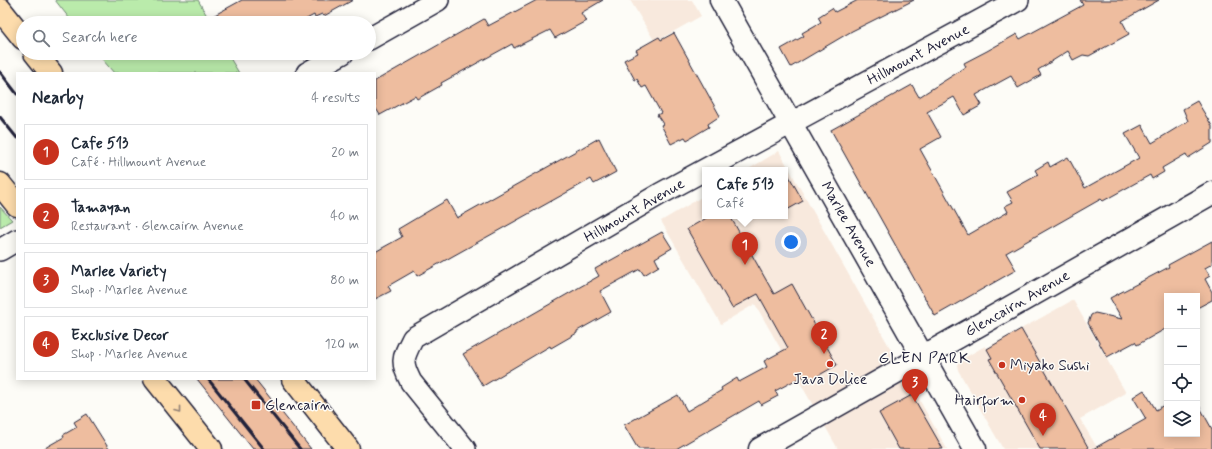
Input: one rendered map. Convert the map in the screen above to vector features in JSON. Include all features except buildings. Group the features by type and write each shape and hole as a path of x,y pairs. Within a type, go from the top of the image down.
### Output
{"highway":[{"path":"0,9 16,29"},
{"path":"41,60 50,72"},
{"path":"0,184 16,204"},
{"path":"156,380 211,449"},
{"path":"294,380 348,449"}],"street":[{"path":"376,35 438,0"},
{"name":"Marlee Avenue","path":"721,0 975,449"},
{"name":"Hillmount Avenue","path":"709,167 1018,0"},
{"path":"309,72 330,60"},
{"name":"Hillmount Avenue","path":"465,449 411,382 405,371 403,356 413,338 702,171"},
{"name":"Glencairn Avenue","path":"760,449 1212,193"},
{"path":"0,250 16,241"}],"shaded area":[{"path":"630,0 692,0 701,16 655,42"},
{"path":"779,151 947,449 838,449 755,304 721,324 661,221 702,197 702,219 788,219 788,167 752,167"},
{"path":"1073,300 1126,393 1080,419 1098,449 1003,449 958,370 957,365 959,361 985,346 987,348"}],"green space":[{"path":"55,0 198,0 207,16 68,16"},
{"path":"103,60 231,60 238,72 113,72"},
{"path":"0,207 12,220 0,227"}],"railway":[{"path":"0,72 16,93"},
{"path":"0,117 16,137"},
{"path":"209,380 264,449"},
{"path":"245,380 300,449"}],"place":[{"name":"Cafe 513","path":"745,265"},
{"name":"Tamayan","path":"824,354"},
{"name":"Java Dolice","path":"830,364"},
{"name":"Miyako Sushi","path":"1002,365"},
{"name":"Hairform","path":"1022,400"},
{"name":"Marlee Variety","path":"915,402"},
{"name":"Glencairn","path":"256,405"},
{"name":"Exclusive Decor","path":"1043,436"}],"district":[{"name":"GLEN PARK","path":"925,357"}]}
